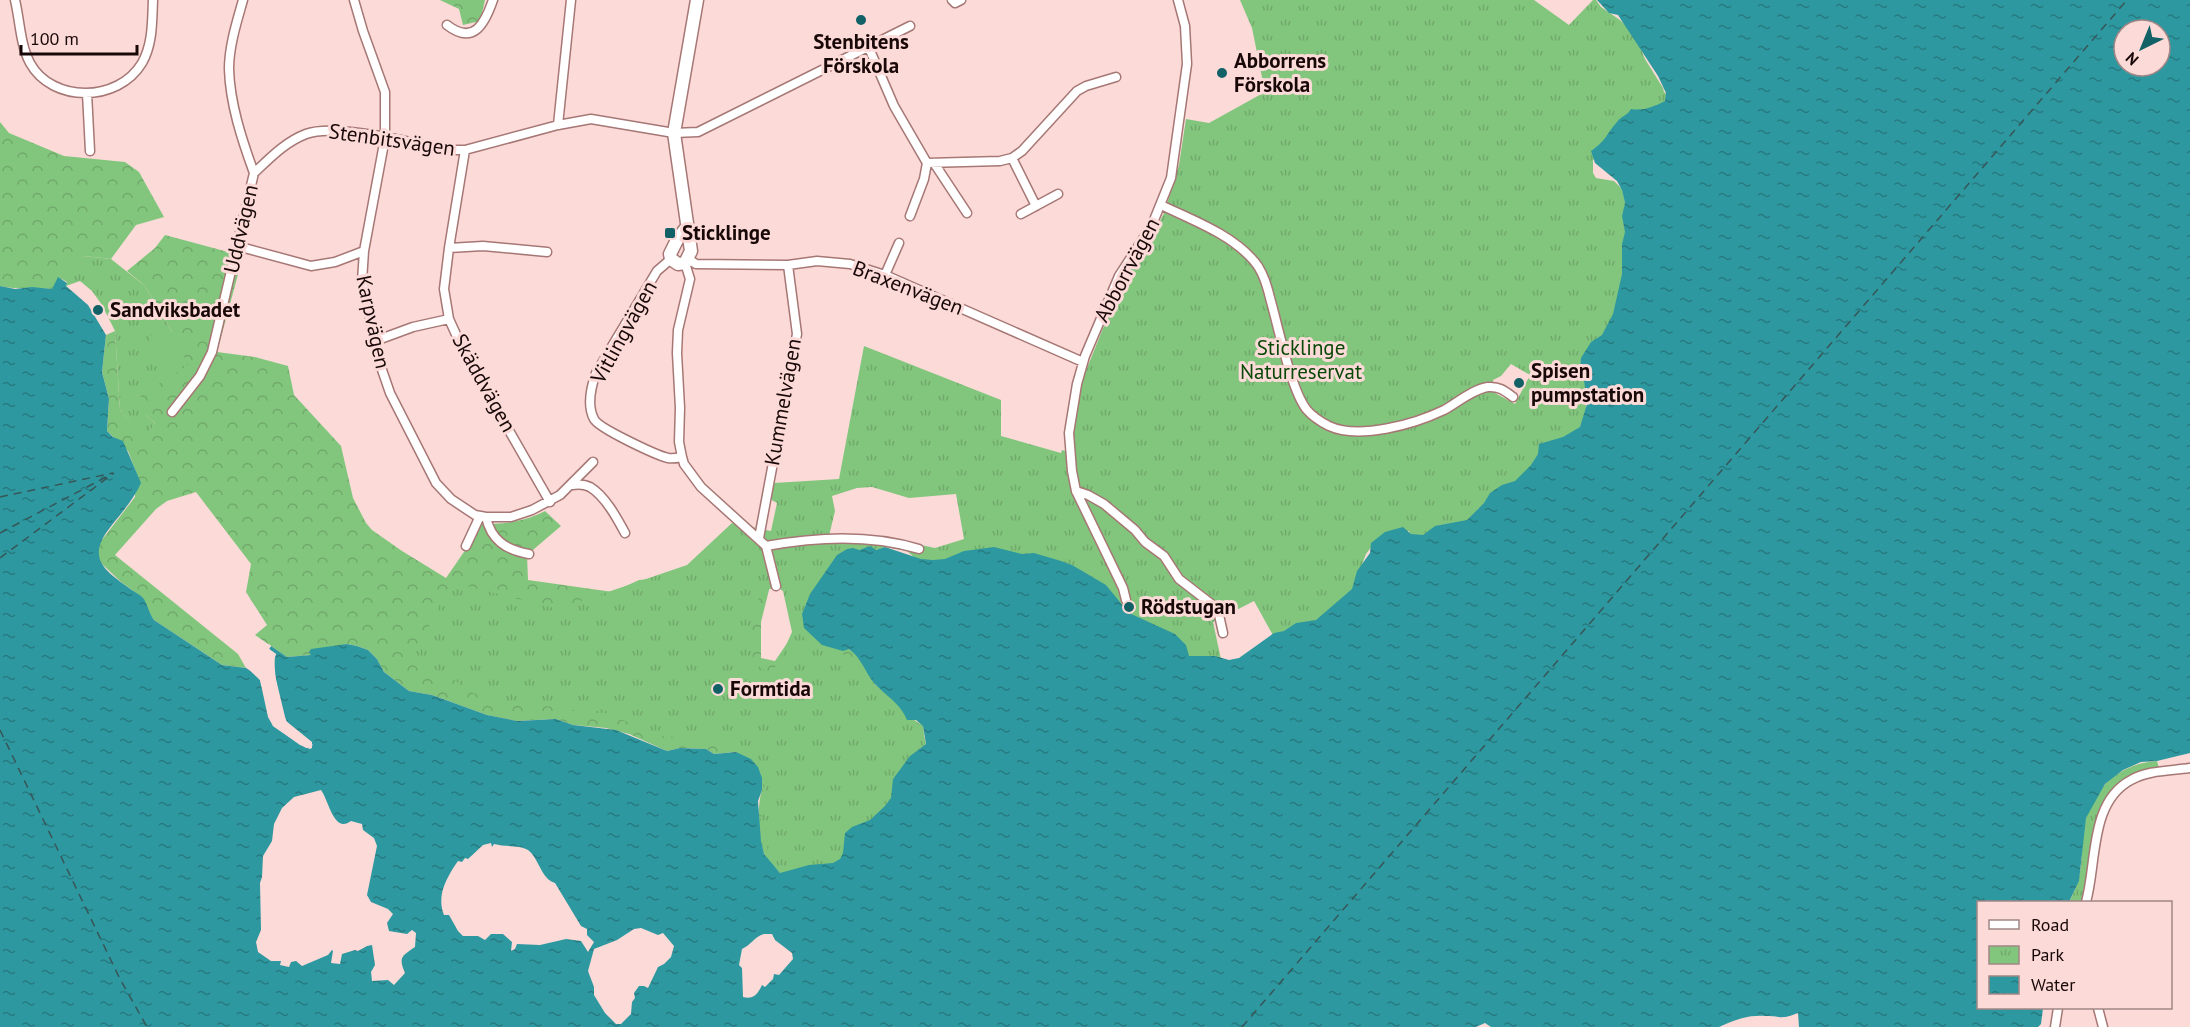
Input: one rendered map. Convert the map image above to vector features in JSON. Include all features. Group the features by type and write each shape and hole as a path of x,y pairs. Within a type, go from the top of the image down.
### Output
{"street":[{"path":"15,0 21,34 30,64 46,82 58,89 87,93 112,88 130,76 141,64 150,41 153,0"},
{"name":"Uddvägen","path":"172,412 200,376 213,352 254,173 244,146 232,97 229,69 232,45 243,0"},
{"name":"Karpvägen","path":"354,0 385,92 385,138 364,251 362,281 380,364 390,393 436,483 451,499 483,517"},
{"path":"447,25 454,31 473,32 480,28 493,0"},
{"path":"558,125 571,0"},
{"path":"697,0 674,134 690,251 687,261 690,279 678,330 679,442 684,464 701,487 766,546 776,586"},
{"name":"Abborrvägen","path":"1126,600 1123,588 1076,491 1069,433 1083,362 1119,276 1140,246 1161,205 1171,178 1187,64 1185,27 1178,0"},
{"name":"Stenbitsvägen","path":"254,173 280,148 308,133 332,129 447,150 465,150 558,125 591,119 674,134 698,132 910,26"},
{"path":"869,48 894,106 930,163 967,213"},
{"path":"930,163 1012,159 1077,91 1086,86 1116,78"},
{"path":"87,93 90,151"},
{"name":"Skäddvägen","path":"465,150 448,248 444,289 449,319 464,352 550,502"},
{"path":"1012,159 1036,206"},
{"path":"910,216 930,163"},
{"path":"1021,214 1058,194"},
{"path":"1161,205 1240,247 1256,262 1265,281 1297,392 1306,409 1314,417 1331,427 1362,432 1398,425 1443,411 1487,387 1501,388 1513,397"},
{"path":"686,228 670,254 671,260 678,264 687,261"},
{"path":"885,275 899,243"},
{"path":"237,246 311,266 335,262 364,251"},
{"path":"448,248 483,246 547,252"},
{"name":"Vitlingvägen","path":"671,260 657,271 596,374 591,393 591,411 596,423 606,430 668,458 682,457"},
{"name":"Braxenvägen","path":"687,261 696,264 788,264 817,261 850,264 885,275 1083,362"},
{"name":"Kummelvägen","path":"759,538 797,334 788,264"},
{"path":"375,341 413,327 449,319"},
{"path":"483,517 511,517 550,502 572,485 593,462"},
{"path":"572,485 584,484 592,488 617,519 625,533"},
{"path":"1076,491 1104,504 1135,530 1145,542 1164,556 1179,579 1214,606 1219,615 1223,633"},
{"path":"466,546 483,517"},
{"path":"483,517 489,530 506,548 528,554"},
{"path":"766,546 835,538 864,538 919,549"},
{"path":"2086,901 2101,819 2113,795 2130,780 2150,773 2190,768"},
{"path":"2055,1027 2058,1009"},
{"path":"2098,1009 2103,1027"}],"green space":[{"path":"440,0 485,0 480,21 463,25 459,9"},
{"name":"Sticklinge Naturreservat","path":"1240,0 1534,0 1569,25 1593,0 1596,0 1601,7 1634,33 1645,59 1664,92 1671,98 1593,160 1593,173 1596,178 1614,181 1622,189 1628,216 1620,306 1585,385 1588,400 1586,406 1589,410 1581,433 1539,454 1536,465 1482,508 1479,508 1470,519 1423,537 1410,535 1409,531 1400,531 1372,546 1366,554 1351,593 1318,622 1274,637 1254,601 1213,622 1222,664 1191,658 946,560 925,561 915,558 907,551 886,547 876,550 868,547 859,550 825,574 805,606 803,636 806,640 822,645 828,651 862,660 876,690 889,697 905,714 904,720 908,725 923,724 925,746 918,749 891,807 848,861 784,877 765,858 768,853 760,820 766,801 766,790 742,757 730,745 707,739 659,736 607,713 498,703 471,692 450,677 413,658 451,582 558,609 687,565 732,523 771,531 777,503 770,499 774,483 839,479 864,346 1001,400 1001,436 1061,453 1062,450 1069,452 1077,393 1122,281 1150,241 1164,213 1179,165 1186,119 1209,123 1265,92 1252,28","holes":["1511,364 1530,375 1515,404 1495,393 1493,380 1501,376","872,487 909,498 956,494 964,539 935,548 879,536 829,536 835,511 832,496 857,488","779,588 783,591 792,632 778,663 770,674 753,663 751,606 769,589"]},
{"path":"0,122 9,133 64,156 125,162 139,172 164,217 136,225 111,259 84,256 52,289 0,286"},
{"path":"165,235 243,256 217,352 255,357 288,366 294,395 341,446 353,498 366,523 372,530 402,551 446,578 477,533 479,524 513,522 545,511 561,526 527,555 528,580 613,592 639,580 705,574 771,582 761,622 761,658 775,661 794,633 785,591 806,604 802,614 856,654 876,685 898,704 903,712 923,726 926,744 773,865 764,854 760,840 759,813 762,790 736,752 714,754 706,749 680,748 667,751 629,734 606,728 573,725 556,719 516,721 487,715 432,695 409,691 384,672 377,659 368,650 357,646 347,644 311,655 287,657 255,635 267,625 246,592 251,564 196,492 167,501 156,509 115,555 238,654 246,668 222,665 154,620 147,611 143,598 121,582 102,564 97,555 98,545 135,497 136,472 128,451 107,431 109,399 102,372 106,335 115,331 120,410 144,438 155,423 146,415 140,396 172,332 145,286 127,271 155,248"},
{"name":"Sandviksbadet","path":"84,256 111,259 145,286 188,365 140,396 150,409 146,415 155,423 144,439 120,410 115,331 102,305 92,291 80,281 66,286 67,282 58,277"},
{"path":"167,327 186,364 167,374 148,337"},
{"path":"2157,761 2159,768 2123,780 2105,799 2098,819 2092,861 2081,901 2069,901 2080,873 2083,833 2091,805 2104,785 2113,777 2133,766"}],"water":[{"path":"1597,0 2190,0 2190,753 2157,761 2141,762 2123,770 2105,784 2086,818 2079,881 2069,901 1977,901 1977,1009 2043,1009 2041,1024 2038,1027 1799,1027 1798,1013 1784,1017 1746,1017 1719,1027 1491,1027 1485,1023 1476,1027 0,1027 0,286 15,289 32,287 52,289 58,277 88,305 106,335 102,372 109,399 107,431 113,437 123,441 141,483 101,542 99,551 103,565 107,571 144,599 154,620 222,665 246,668 256,674 260,680 273,726 306,748 313,745 285,718 276,678 276,654 269,649 271,646 287,657 311,655 309,652 311,649 347,644 368,650 377,659 384,672 409,691 432,695 487,715 517,721 556,719 573,725 616,730 667,751 680,748 706,749 714,754 736,752 751,759 758,767 762,778 762,790 758,801 761,841 764,854 780,873 809,865 833,863 840,859 843,853 845,833 852,827 870,820 885,806 891,798 893,779 910,756 926,744 923,726 916,720 907,720 849,649 843,651 822,645 804,628 802,614 810,594 837,555 847,549 859,550 870,546 876,550 885,547 921,559 933,560 945,559 964,551 994,547 1022,554 1034,553 1072,565 1106,585 1129,613 1175,634 1186,645 1189,656 1215,656 1229,660 1239,658 1274,633 1284,631 1296,623 1316,620 1352,589 1357,571 1370,553 1371,543 1385,532 1403,527 1411,534 1423,535 1435,526 1467,520 1484,503 1490,493 1502,485 1515,481 1531,465 1538,454 1539,444 1563,437 1580,427 1587,404 1580,369 1581,358 1591,342 1602,335 1613,314 1622,274 1622,244 1625,232 1622,216 1625,203 1622,190 1617,181 1595,163 1591,151 1631,109 1644,109 1665,101 1666,93 1658,76 1618,15 1609,13","holes":["321,790 336,820 345,824 351,821 362,824 363,830 374,838 377,846 367,895 371,902 388,909 393,914 387,923 389,931 407,934 412,930 416,933 415,947 404,955 402,960 405,973 394,985 388,980 372,981 371,972 375,965 372,945 342,954 340,964 331,963 332,950 328,955 302,966 296,961 291,962 289,967 280,965 281,961 271,961 258,952 256,942 261,930 260,883 263,856 272,841 274,824 282,808 294,797","491,843 492,847 494,844 521,847 532,854 546,877 555,883 581,926 587,929 587,935 594,942 588,952 581,941 566,939 540,945 517,944 511,951 512,942 503,934 491,934 485,940 478,936 463,936 458,931 449,915 444,915 441,900 444,886 458,861 468,859 483,845","641,928 658,935 663,933 674,946 671,957 658,967 648,988 639,986 634,993 631,1014 621,1024 616,1024 605,1013 594,995 594,987 588,971 594,949 617,940 634,929","772,934 775,940 792,953 793,959 779,975 774,974 773,979 765,987 762,985 755,996 743,997 742,968 739,965 742,949 758,937"]}],"pier":[{"path":"269,644 271,646 269,649 276,654 274,671 286,721 312,742 310,749 300,745 273,726 268,717 260,680 244,665 258,672 263,678 271,716 276,724 309,746 283,722 271,672 272,655 266,649"}],"ferry route":[{"path":"1242,1027 2127,0"},
{"path":"0,497 113,473"},
{"path":"0,558 114,473"},
{"path":"0,533 108,476"},
{"path":"0,730 119,977 147,1027"}],"place":[{"name":"Stenbitens Förskola","path":"861,20"},
{"name":"Abborrens Förskola","path":"1222,73"},
{"name":"Sticklinge","path":"670,233"},
{"name":"Sandviksbadet","path":"98,310"},
{"name":"Spisen pumpstation","path":"1519,383"},
{"name":"Rödstugan","path":"1129,607"},
{"name":"Formtida","path":"718,689"}]}
